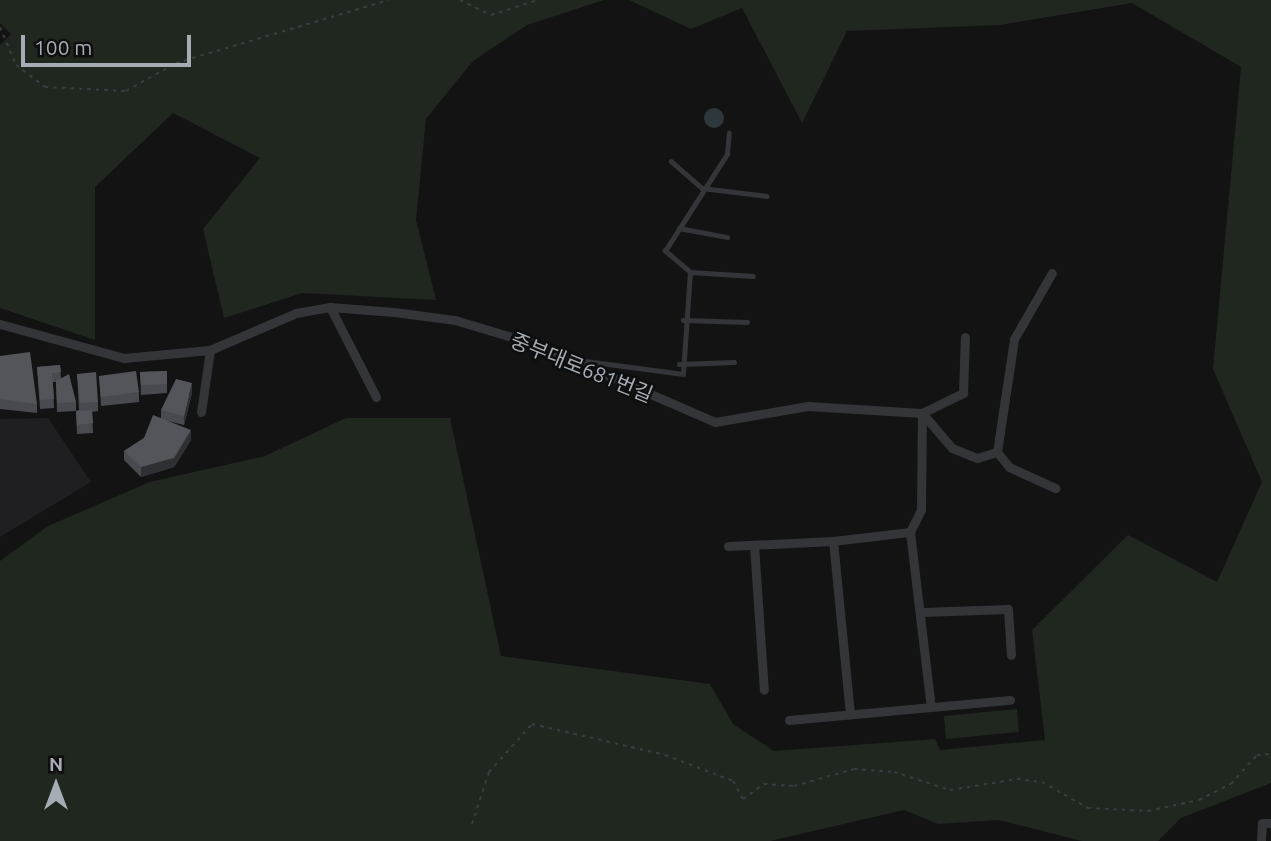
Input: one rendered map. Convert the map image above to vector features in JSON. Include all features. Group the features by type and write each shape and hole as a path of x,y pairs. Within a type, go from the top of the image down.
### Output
{"street":[{"path":"1052,273 1014,340 997,452 1009,467 1055,488"},
{"path":"330,307 376,397"},
{"name":"중부대로681번길","path":"0,324 124,358 210,350 296,313 330,307 455,320 570,359 715,422 808,406 884,406 922,413"},
{"path":"922,413 962,393 965,337"},
{"path":"201,412 210,350"},
{"path":"922,413 952,448 977,458 997,452"},
{"path":"922,413 921,510 910,532 922,612 931,707"},
{"path":"728,546 833,541 910,532"},
{"path":"833,541 850,714"},
{"path":"754,545 764,690"},
{"path":"922,612 1008,609 1011,655"},
{"path":"789,720 1010,700"},
{"path":"1261,841 1262,822 1271,823"}],"lane":[{"path":"729,133 727,154 702,188 665,251 691,272 753,276"},
{"path":"671,161 702,188 767,196"},
{"path":"679,228 727,237"},
{"path":"570,359 683,374 679,364 691,272"},
{"path":"683,320 747,322"},
{"path":"679,364 734,362"}],"path":[{"path":"0,27 16,65 45,87 126,91 176,62 389,0"},
{"path":"460,0 491,15 538,0"},
{"path":"472,824 489,772 514,736 532,724 665,755 733,780 743,799 764,783 794,786 855,769 894,772 950,790 1017,779 1042,782 1087,808 1148,811 1199,800 1231,785 1257,755 1271,754"}],"shaded area":[{"path":"0,0 604,0 527,25 473,61 426,119 416,220 436,300 302,293 224,318 203,229 260,158 173,113 95,187 95,340 0,308 0,45 11,34 0,23"},
{"path":"629,0 1271,0 1271,783 1181,818 1158,841 1082,841 999,820 938,824 904,810 770,841 0,841 0,561 48,526 150,482 265,456 346,418 450,418 501,656 710,684 733,724 774,751 935,739 940,750 1045,740 1032,630 1128,535 1217,582 1262,482 1213,369 1241,67 1132,3 1000,25 847,31 802,123 742,8 691,29"},
{"path":"710,108 718,108 724,118 718,128 710,128 704,122 704,114"},
{"path":"48,418 91,482 0,537 0,419"},
{"path":"1017,709 1019,732 946,739 944,716"}],"building":[{"path":"30,352 37,404 0,399 0,356"},
{"path":"60,365 61,372 52,373 54,399 40,400 37,367"},
{"path":"136,371 139,392 101,397 99,376"},
{"path":"167,371 167,384 141,385 140,372"},
{"path":"96,372 98,402 80,403 77,374"},
{"path":"69,374 76,402 57,403 56,381"},
{"path":"176,379 192,383 184,416 161,410"},
{"path":"92,410 93,423 77,425 76,411"},
{"path":"153,415 191,430 174,458 141,467 124,451 144,438"}]}
